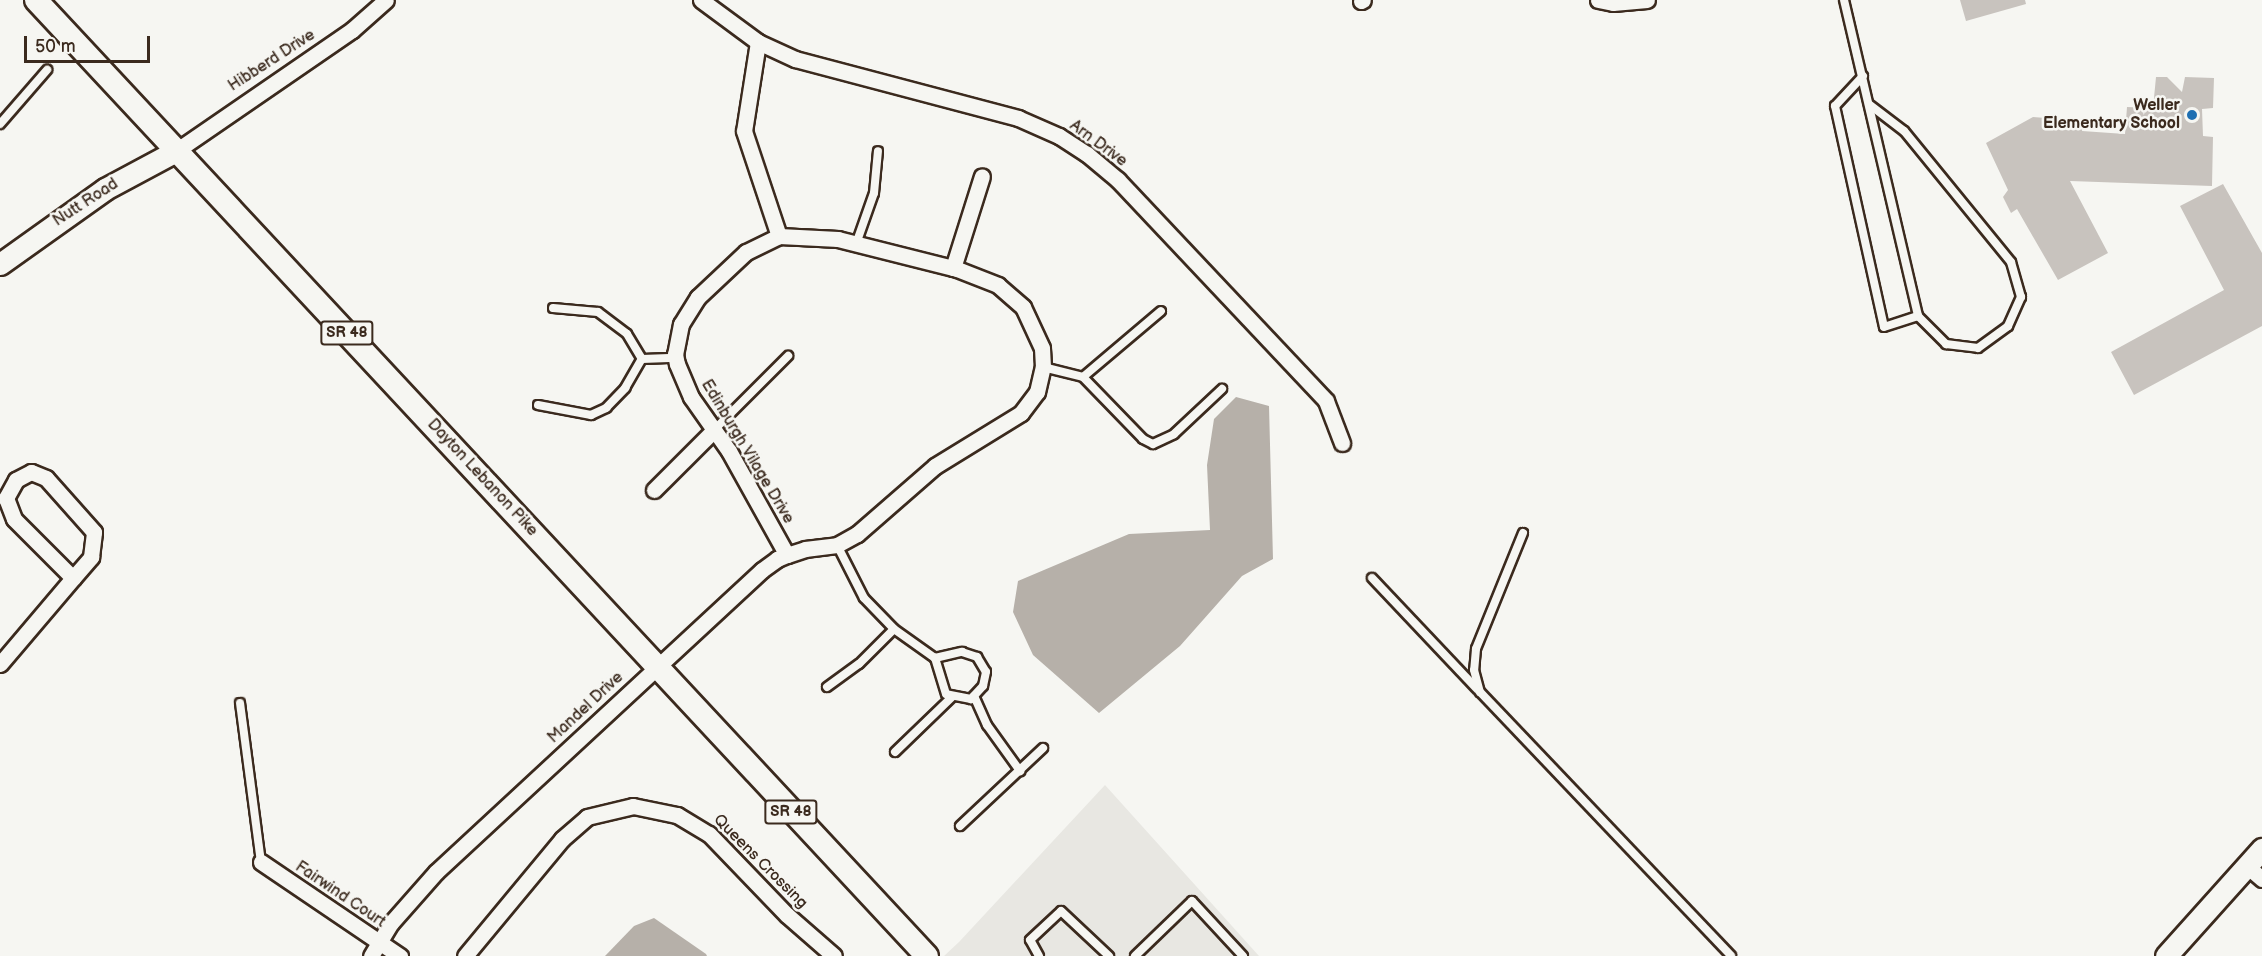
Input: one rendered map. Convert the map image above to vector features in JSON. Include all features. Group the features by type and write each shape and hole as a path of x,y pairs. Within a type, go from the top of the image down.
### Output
{"main road":[{"name":"Dayton Lebanon Pike","path":"36,0 927,956"}],"street":[{"name":"Hibberd Drive","path":"176,151 352,30 386,0"},
{"name":"Arn Drive","path":"701,0 758,42 795,59 1018,118 1059,136 1087,154 1118,180 1326,401 1342,443"},
{"path":"1598,0 1624,3 1647,0"},
{"path":"758,42 744,130 779,236 856,244 953,268 998,285 1023,307 1042,348 1043,367"},
{"name":"Nutt Road","path":"0,264 105,189 176,151"},
{"path":"953,268 982,176"},
{"name":"Edinburgh Vilage Drive","path":"779,236 747,252 698,297 681,324 676,358 691,397 714,430 787,555"},
{"name":"Mandel Drive","path":"371,956 379,942 436,872 762,570 787,555 837,545 859,533 935,466 1021,413 1037,392 1043,367"},
{"path":"654,490 714,430"},
{"path":"0,664 91,557 94,532 46,478 31,472 16,480 6,498 14,519 73,578"},
{"name":"Queens Crossing","path":"465,956 562,839 587,817 633,806 676,815 709,834 787,915 834,956"},
{"path":"2166,956 2254,873 2262,849"},
{"name":"Fairwind Court","path":"261,862 400,956"}],"lane":[{"path":"1844,0 1918,316 1946,344 1978,348 2008,326 2021,297 2011,262 1904,130 1870,105"},
{"path":"0,124 47,70"},
{"path":"1863,76 1835,106 1884,327 1918,316"},
{"path":"856,244 874,193 878,151"},
{"path":"553,308 598,312 627,334 642,358"},
{"path":"1083,377 1161,311"},
{"path":"714,430 788,356"},
{"path":"642,358 676,358"},
{"path":"538,405 591,415 606,408 625,388 642,358"},
{"path":"1043,367 1083,377 1137,433 1153,444 1174,434 1222,389"},
{"path":"1480,693 1474,670 1478,642 1523,533"},
{"path":"837,545 864,598 894,629 935,658 940,683 952,697 971,699 987,679 977,657 962,652 935,658"},
{"path":"1372,578 1731,956"},
{"path":"827,687 860,664 894,629"},
{"path":"974,696 987,725 1020,771"},
{"path":"895,752 952,697"},
{"path":"240,703 261,862"},
{"path":"960,826 1043,748"},
{"path":"1135,956 1192,901 1243,956"},
{"path":"1039,956 1030,940 1061,911 1110,956"}],"shaded area":[{"path":"1236,397 1269,406 1273,559 1242,576 1180,646 1099,713 1033,655 1013,612 1018,581 1129,534 1210,530 1207,465 1214,419"},
{"path":"1105,785 1259,956 944,956 959,942"},
{"path":"654,918 707,956 605,956 634,926"}],"building":[{"path":"1960,0 2025,0 2026,4 1966,21"},
{"name":"Weller Elementary School","path":"2156,77 2167,77 2182,92 2185,77 2214,78 2213,108 2202,109 2203,136 2213,137 2212,186 2070,181 2108,253 2058,280 2017,209 2011,213 2003,197 2008,190 1986,143 2033,117 2083,121 2082,131 2125,134 2127,107 2153,108"},
{"path":"2223,184 2262,253 2262,326 2134,395 2111,352 2224,290 2180,206"}],"place":[{"name":"Weller Elementary School","path":"2192,115"}]}
